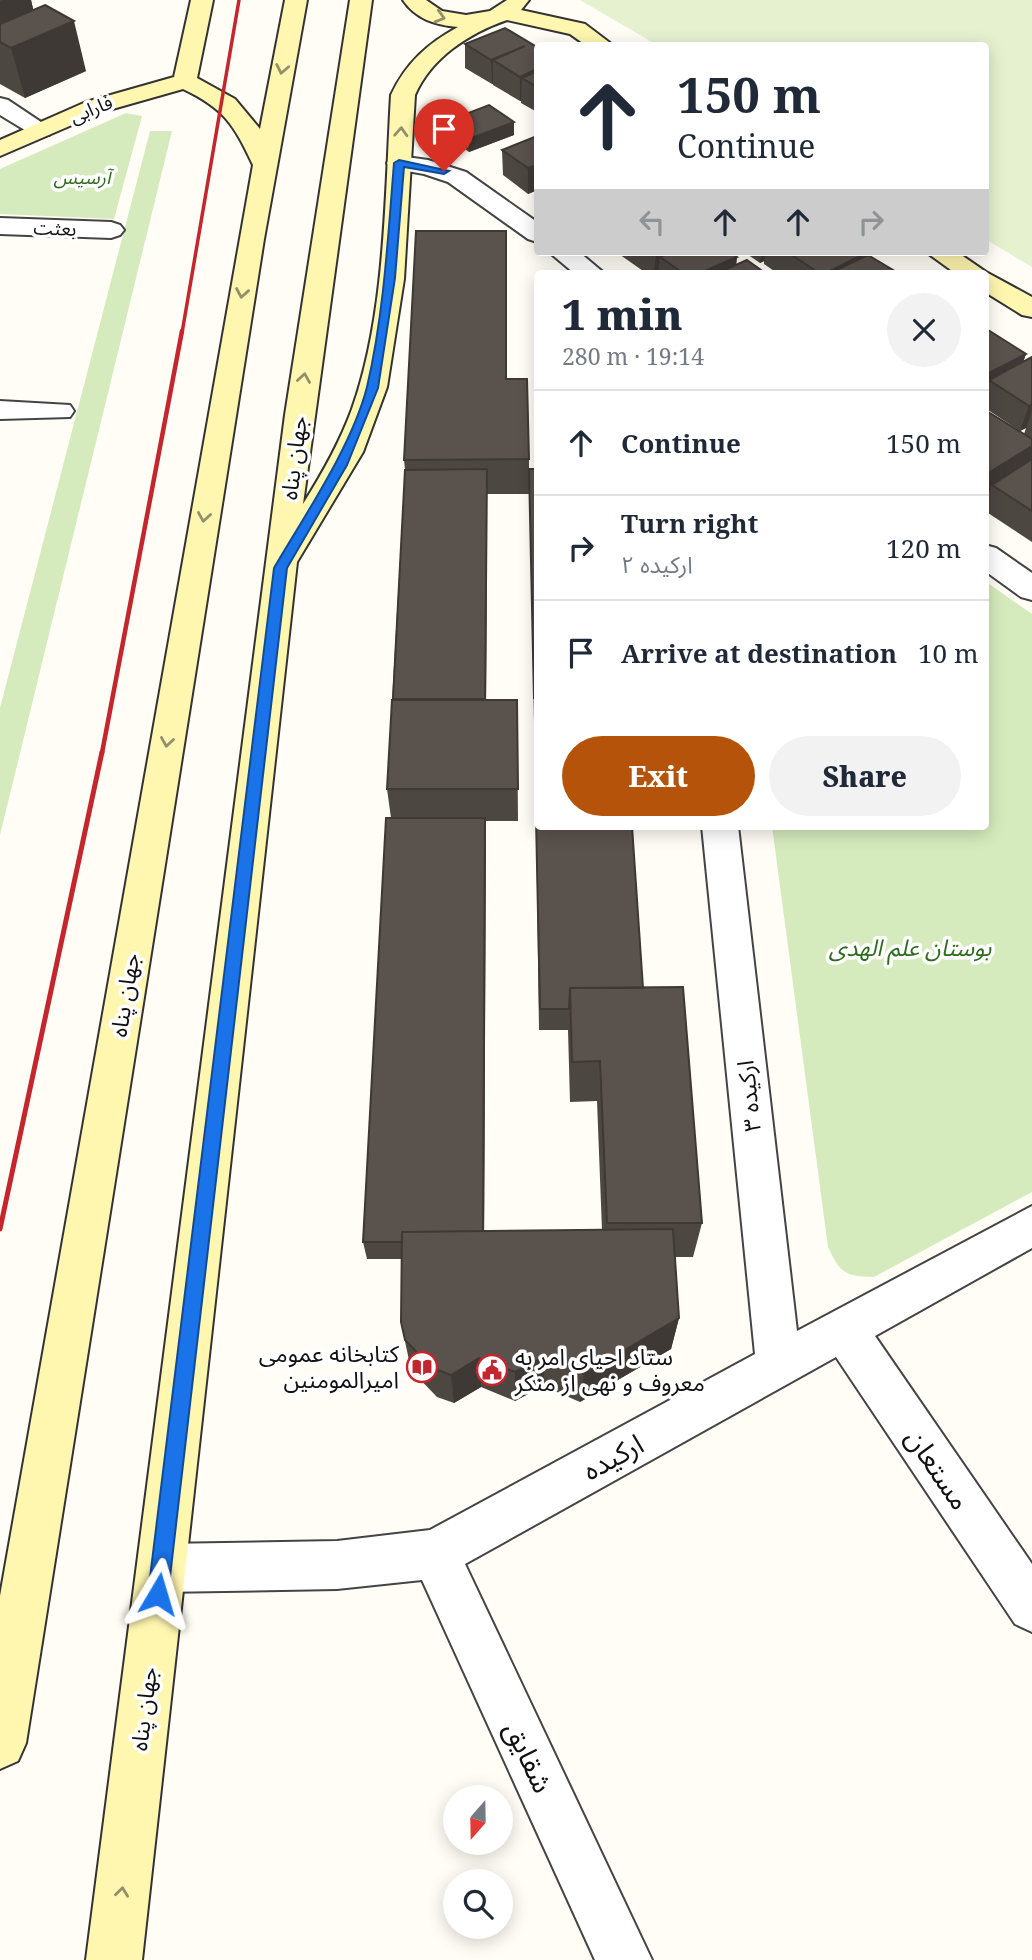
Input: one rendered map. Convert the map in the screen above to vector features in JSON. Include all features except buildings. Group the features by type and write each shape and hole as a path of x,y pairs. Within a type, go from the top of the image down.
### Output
{"main road":[{"path":"202,0 185,81 239,113 251,131 264,164"},
{"name":"جهان پناه","path":"0,1743 264,164 296,0"},
{"name":"جهان پناه","path":"114,1960 299,415 361,0"},
{"path":"414,0 422,11 453,21 504,10 577,29"},
{"path":"534,0 597,42"},
{"path":"281,568 341,465 372,388 390,278 403,95 409,79 419,63 438,48 504,10"},
{"name":"فارابی","path":"0,149 121,97 185,81"},
{"path":"945,256 968,270"},
{"path":"989,283 1032,309"}],"street":[{"path":"0,105 41,130"},
{"path":"399,163 428,167 457,177 534,232"},
{"name":"بعثت","path":"0,226 111,230"},
{"path":"568,256 587,270"},
{"path":"0,410 61,411"},
{"path":"989,558 1032,589"},
{"name":"ارکیده ۳","path":"720,830 779,1366"},
{"name":"ارکیده","path":"161,1568 337,1565 435,1554 1032,1226"},
{"name":"مستعان","path":"844,1330 1032,1607"},
{"name":"شقایق","path":"435,1554 624,1960"}],"green space":[{"path":"580,0 1032,0 1032,267 989,241 989,42 652,42"},
{"name":"آرسیس","path":"126,113 142,116 114,219 0,214 0,169"},
{"path":"150,131 172,131 0,835 0,708"},
{"name":"بوستان علم الهدی","path":"989,584 1032,614 1032,1192 874,1277 845,1272 836,1263 828,1247 773,830 989,830"}],"railway":[{"path":"182,333 239,0"},
{"path":"102,753 182,331"},
{"path":"0,1229 102,752"}],"place":[{"name":"کتابخانه عمومی امیرالمومنین","path":"422,1367"},
{"name":"ستاد احیای امر به معروف و نهی از منکر","path":"492,1370"}],"route":[{"path":"158,1594 281,568 341,465 372,388 390,278 399,163 444,171"}]}
